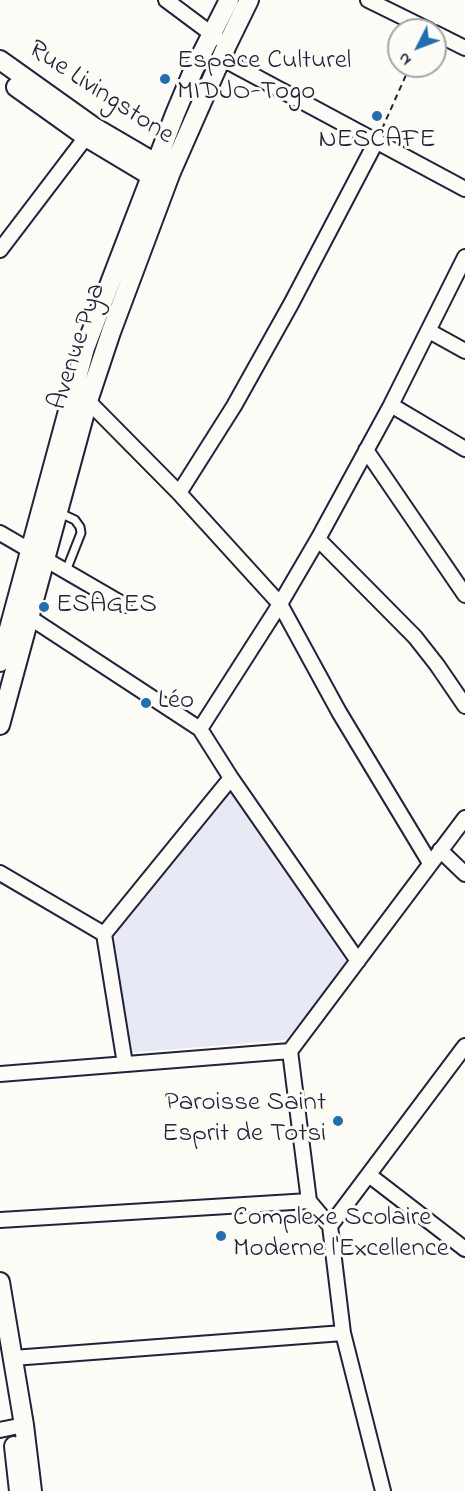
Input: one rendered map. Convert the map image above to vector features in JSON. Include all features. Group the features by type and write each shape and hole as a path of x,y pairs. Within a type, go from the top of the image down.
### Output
{"main road":[{"name":"Avenue Pya","path":"49,509 132,273 160,174 193,71 220,46 229,0"},
{"name":"Avenue Pya","path":"0,662 37,555 85,348 160,174 220,46 249,0"},
{"name":"Rue Livingstone","path":"0,60 90,132"},
{"name":"Rue Livingstone","path":"0,75 160,174"},
{"name":"Avenue Pya","path":"0,725 29,617 37,555"},
{"path":"0,1282 13,1358 12,1427 32,1491"},
{"path":"0,1331 19,1491"}],"street":[{"path":"166,0 220,46 377,140 465,189"},
{"path":"368,0 405,18"},
{"path":"447,39 465,48"},
{"path":"2,244 90,132"},
{"path":"179,492 234,406 291,304 377,140"},
{"path":"200,729 280,604 318,539 391,405 465,257"},
{"path":"429,331 465,351"},
{"path":"88,401 179,492 280,604 355,741 430,863"},
{"path":"391,405 465,449"},
{"path":"366,450 465,595"},
{"path":"0,533 124,605"},
{"path":"318,539 415,637 437,664 465,706"},
{"path":"29,617 200,729 357,961"},
{"path":"125,1064 104,934 231,778"},
{"path":"383,1491 343,1333 330,1226 309,1201 290,1051 465,818"},
{"path":"440,850 465,874"},
{"path":"0,873 104,934"},
{"path":"330,1226 465,1046"},
{"path":"0,1074 290,1051"},
{"path":"369,1174 465,1249"},
{"path":"0,1220 309,1201"},
{"path":"13,1358 343,1333"}],"lane":[{"path":"49,509 75,520 80,527 81,533 66,571"}],"path":[{"path":"377,140 405,78"}],"shaded area":[{"path":"229,789 347,962 286,1040 127,1053 103,939"}],"place":[{"name":"Espace Culturel MIDJO-Togo","path":"165,79"},
{"name":"NESCAFE","path":"377,116"},
{"name":"ESAGES","path":"44,607"},
{"name":"Léo","path":"146,703"},
{"name":"Paroisse Saint Esprit de Totsi","path":"338,1121"},
{"name":"Complexe Scolaire Moderne l'Excellence","path":"221,1236"}]}
